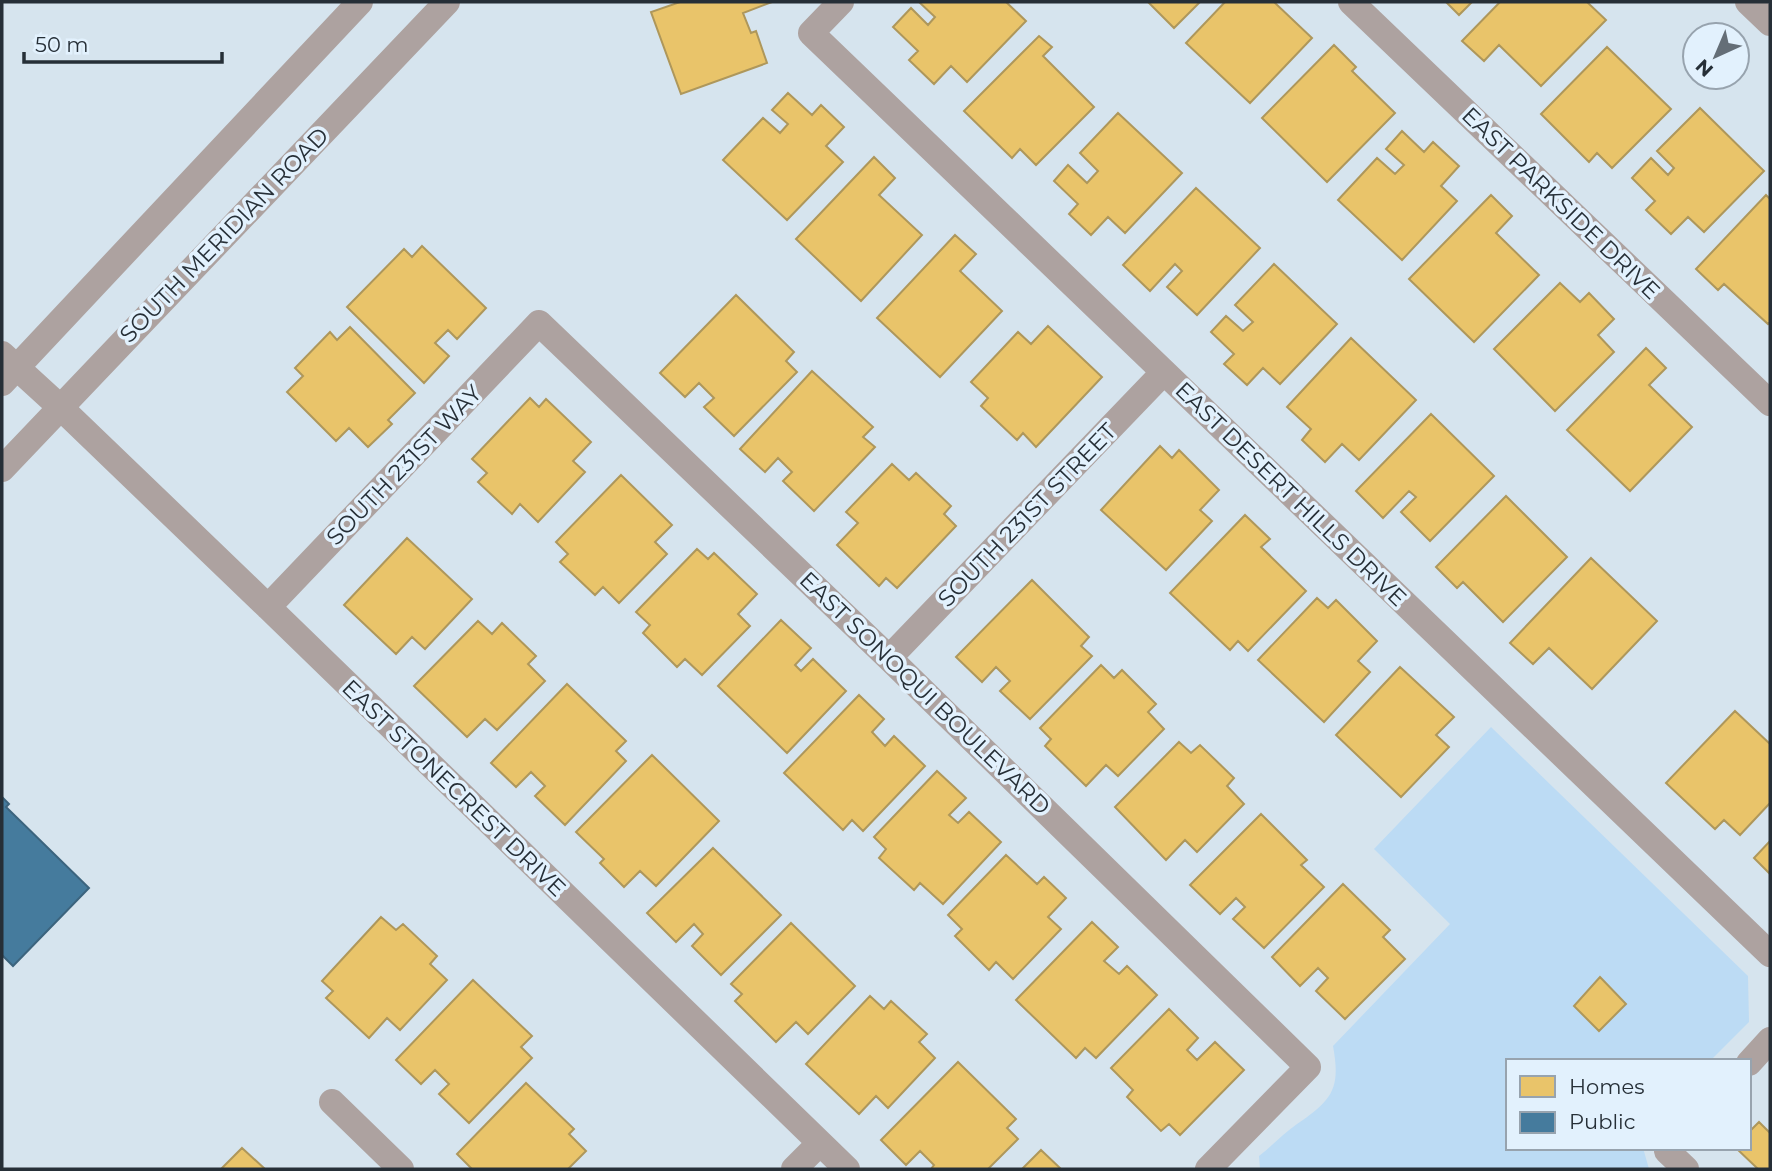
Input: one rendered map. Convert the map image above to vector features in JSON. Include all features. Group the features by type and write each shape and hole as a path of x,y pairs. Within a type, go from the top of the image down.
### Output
{"street":[{"path":"7,368 360,2"},
{"name":"SOUTH MERIDIAN ROAD","path":"2,469 447,2"},
{"name":"EAST DESERT HILLS DRIVE","path":"841,2 811,33 1770,954"},
{"name":"EAST PARKSIDE DRIVE","path":"1351,2 1770,403"},
{"path":"1748,2 1770,23"},
{"name":"SOUTH 231ST WAY","path":"268,607 539,323"},
{"name":"EAST SONOQUI BOULEVARD","path":"539,323 889,658 1308,1067 1209,1169"},
{"name":"EAST STONECREST DRIVE","path":"7,368 60,407 847,1169"},
{"name":"SOUTH 231ST STREET","path":"889,658 1164,372"},
{"path":"1751,1061 1770,1040"},
{"path":"332,1102 401,1169"},
{"path":"794,1169 820,1143"},
{"path":"1669,1150 1686,1169"}],"shaded area":[{"path":"1491,727 1748,976 1749,1022 1712,1059 1506,1059 1506,1150 1644,1150 1649,1169 1260,1169 1259,1156 1319,1108 1331,1092 1336,1073 1333,1046 1450,924 1374,849"}],"building: Homes":[{"path":"680,2 772,2 743,13 751,33 756,31 767,63 681,94 651,12"},
{"path":"919,2 1006,2 1026,21 967,82 951,66 934,84 909,60 918,51 893,27 911,8 928,25 935,17"},
{"path":"1148,2 1200,2 1174,28"},
{"path":"1225,2 1274,2 1312,38 1250,103 1186,43"},
{"path":"1446,2 1472,2 1459,15"},
{"path":"1500,2 1587,2 1606,20 1541,86 1499,45 1484,61 1462,41"},
{"path":"1039,36 1052,47 1043,56 1094,107 1036,165 1020,149 1012,158 964,111"},
{"path":"1334,45 1356,67 1352,71 1395,113 1327,182 1262,118"},
{"path":"1607,47 1671,109 1612,168 1597,153 1589,162 1541,114"},
{"path":"788,93 812,115 821,105 844,127 826,146 843,162 787,220 723,160 763,118 780,133 788,124 772,110"},
{"path":"1700,108 1764,171 1704,232 1688,217 1671,234 1646,210 1655,201 1632,178 1651,158 1668,175 1674,168 1657,151"},
{"path":"1118,113 1182,173 1125,233 1108,217 1091,235 1069,214 1078,204 1054,181 1068,165 1087,183 1098,171 1080,153"},
{"path":"1402,131 1424,152 1433,142 1459,166 1441,186 1457,201 1402,260 1338,200 1377,158 1395,174 1404,165 1386,149"},
{"path":"874,157 895,178 879,195 922,235 861,301 796,239"},
{"path":"1196,188 1260,248 1197,315 1167,287 1182,271 1175,264 1150,291 1123,265"},
{"path":"1491,195 1512,216 1496,233 1539,275 1474,342 1409,279"},
{"path":"1766,195 1770,199 1768,324 1724,284 1718,290 1696,269"},
{"path":"955,235 976,254 960,271 1002,311 940,377 877,318"},
{"path":"422,246 486,308 457,339 448,330 435,343 449,356 424,383 347,307 404,249 412,257"},
{"path":"1274,264 1337,324 1280,384 1263,368 1247,385 1224,364 1234,354 1211,332 1226,316 1243,331 1253,322 1235,305"},
{"path":"1560,283 1580,302 1589,293 1614,319 1598,335 1614,352 1555,411 1494,349"},
{"path":"736,295 794,352 786,361 797,372 734,436 704,407 714,398 699,383 685,397 660,373"},
{"path":"1048,326 1102,377 1036,447 1023,433 1017,440 981,406 988,398 971,382 1018,332 1031,344"},
{"path":"350,327 415,393 388,420 392,424 368,447 349,428 336,441 287,392 303,376 295,368 330,332 337,340"},
{"path":"1351,338 1416,400 1359,460 1342,444 1325,462 1302,440 1311,429 1287,407"},
{"path":"1646,348 1666,368 1649,385 1692,427 1630,491 1567,430"},
{"path":"812,371 873,427 863,437 875,447 814,511 783,481 792,472 778,458 765,472 740,449"},
{"path":"530,398 539,407 546,399 591,442 573,461 585,472 538,522 520,504 512,514 478,482 487,473 472,459"},
{"path":"1431,414 1494,476 1430,541 1401,512 1416,497 1409,491 1383,518 1356,491"},
{"path":"1160,446 1172,458 1179,450 1219,490 1200,510 1212,521 1166,570 1101,510"},
{"path":"892,464 909,480 916,473 951,506 944,514 956,526 897,588 886,578 879,586 837,545 858,523 846,512"},
{"path":"621,475 672,525 655,542 667,554 619,603 603,587 595,595 560,562 568,554 556,542"},
{"path":"1506,496 1567,557 1503,622 1463,582 1457,588 1436,567"},
{"path":"1245,515 1270,539 1261,547 1306,591 1248,651 1238,641 1230,650 1170,593"},
{"path":"407,538 472,599 425,649 412,637 396,654 344,605"},
{"path":"697,549 708,559 714,553 757,594 738,614 750,626 702,675 685,659 677,667 643,633 650,625 636,612"},
{"path":"1591,558 1657,621 1592,689 1549,648 1533,664 1510,643"},
{"path":"1032,580 1089,637 1081,646 1092,656 1030,719 1000,691 1010,681 996,667 982,682 956,657"},
{"path":"1317,598 1328,608 1336,600 1377,641 1358,661 1370,672 1324,722 1258,660"},
{"path":"781,620 811,648 795,665 801,671 813,659 846,691 787,753 718,686"},
{"path":"478,621 492,634 502,623 536,656 528,664 545,681 497,730 485,719 467,737 414,686"},
{"path":"1101,665 1114,678 1122,670 1156,704 1148,712 1164,729 1118,776 1106,765 1086,786 1045,746 1051,739 1040,728"},
{"path":"1400,667 1454,717 1436,735 1449,747 1401,797 1336,735"},
{"path":"567,684 626,741 616,751 626,761 565,825 535,796 545,786 531,772 516,787 491,763"},
{"path":"859,695 884,719 872,732 885,746 894,736 925,766 863,831 852,820 843,830 784,773"},
{"path":"1735,711 1770,744 1770,803 1740,835 1724,820 1715,829 1666,783"},
{"path":"1179,742 1191,753 1200,745 1234,778 1227,786 1244,804 1197,852 1185,840 1166,860 1115,807"},
{"path":"652,755 719,821 656,886 640,871 624,887 600,863 604,859 576,832"},
{"path":"937,771 966,798 949,815 958,823 969,812 1001,842 943,904 920,883 914,890 879,858 886,849 874,837"},
{"path":"1261,814 1307,860 1301,865 1324,887 1264,948 1233,919 1245,907 1236,898 1220,914 1190,885"},
{"path":"1770,841 1770,874 1754,858"},
{"path":"713,848 781,915 721,975 692,946 703,934 694,924 676,942 647,913"},
{"path":"1006,855 1037,884 1044,877 1066,898 1048,917 1061,929 1013,979 996,962 989,970 955,936 962,929 948,915"},
{"path":"1343,884 1390,930 1383,937 1405,959 1345,1019 1316,991 1328,978 1318,968 1300,986 1272,957"},
{"path":"381,917 396,930 403,924 437,956 430,964 447,980 400,1030 387,1018 369,1038 326,998 333,991 322,981"},
{"path":"1092,922 1118,947 1104,961 1119,974 1127,966 1157,995 1096,1058 1085,1048 1076,1058 1016,1000"},
{"path":"791,923 855,986 808,1034 796,1022 776,1042 735,1001 742,994 731,984"},
{"path":"1600,977 1626,1004 1599,1031 1574,1006"},
{"path":"473,980 532,1036 521,1047 532,1058 469,1123 439,1094 449,1084 435,1070 421,1084 396,1060"},
{"path":"870,996 884,1009 891,1001 927,1034 919,1042 935,1058 888,1108 876,1096 859,1114 806,1064"},
{"path":"1169,1009 1198,1038 1187,1050 1197,1060 1215,1042 1244,1070 1180,1135 1169,1124 1161,1131 1127,1097 1133,1090 1111,1068"},
{"path":"958,1062 1016,1119 1007,1128 1018,1139 988,1169 931,1169 934,1165 920,1151 906,1165 881,1140"},
{"path":"526,1083 574,1129 569,1134 586,1151 568,1169 472,1169 457,1154"},
{"path":"1759,1122 1770,1133 1770,1169 1758,1169 1738,1150 1751,1150 1751,1130"},
{"path":"242,1148 265,1169 221,1169"},
{"path":"1041,1150 1061,1169 1022,1169"}],"building: Public":[{"path":"2,797 9,804 6,807 89,888 13,966 2,955"}]}
